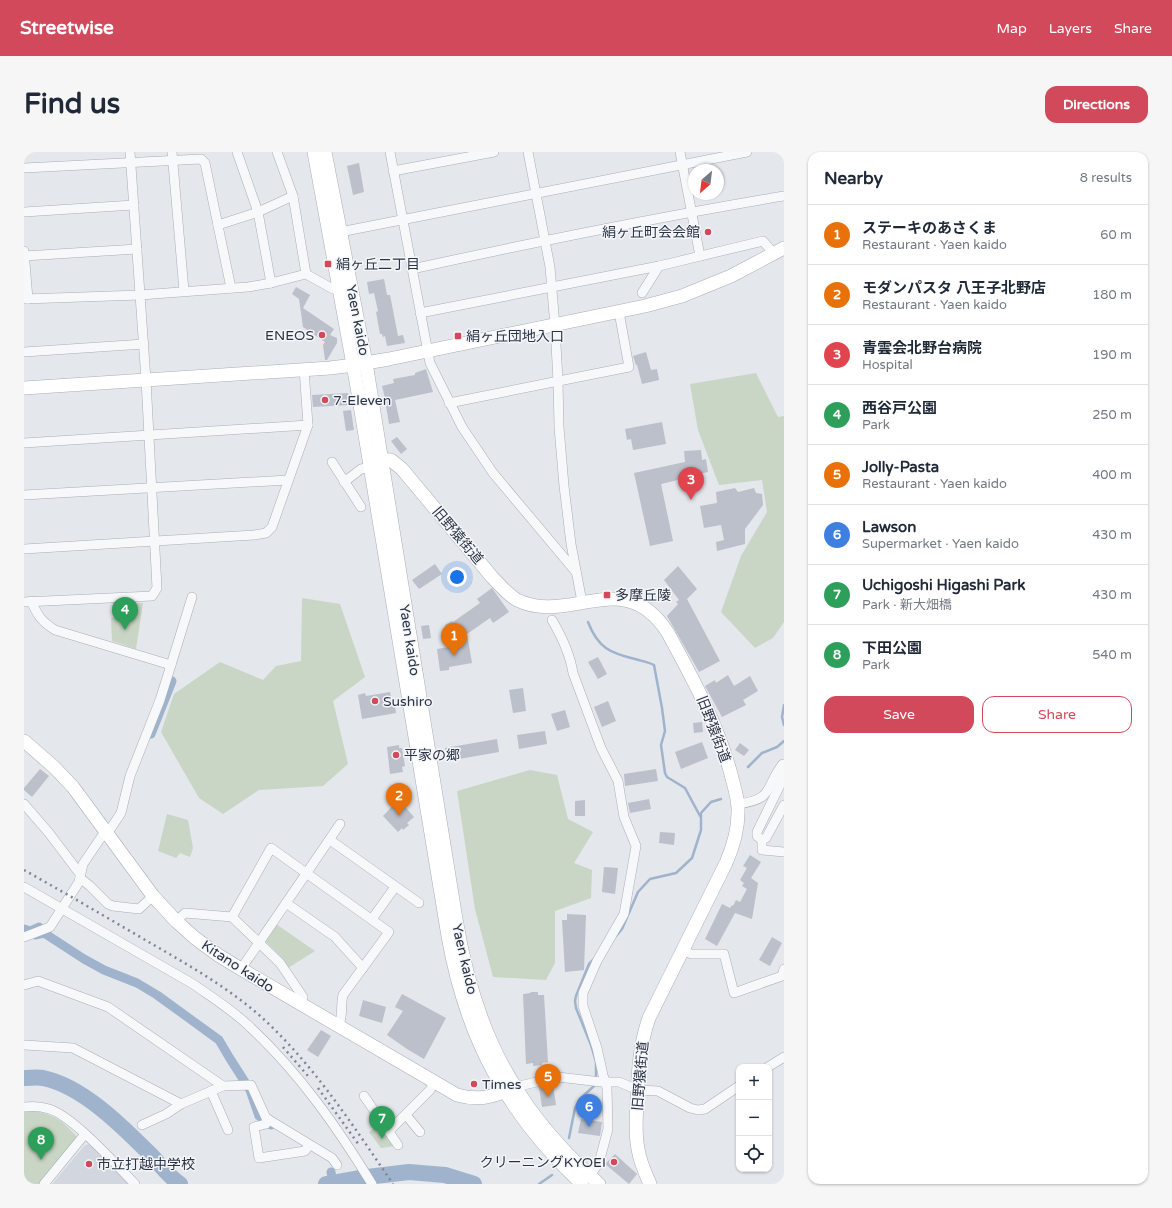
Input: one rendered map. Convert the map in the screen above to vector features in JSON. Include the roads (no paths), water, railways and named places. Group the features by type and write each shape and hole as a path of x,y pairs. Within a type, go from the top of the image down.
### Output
{"main road":[{"name":"Yaen kaido","path":"314,152 340,288 360,364"},
{"name":"Yaen kaido","path":"325,152 340,232 374,462 405,607 462,958 472,993 489,1039 502,1067 509,1090 532,1113 590,1181"},
{"path":"24,388 360,364 555,326 645,306 682,296 731,276 779,251"},
{"name":"旧野猿街道","path":"374,462 391,460 398,464 506,593 516,599 530,604 554,606 594,600 619,599 637,605 652,614 663,625 668,633 723,746 738,804 738,821 730,855 646,1027 640,1051 637,1114 638,1149 643,1168 650,1184"},
{"name":"Kitano kaido","path":"24,740 73,787 153,896 176,921 195,938 218,955 299,1004 457,1095 468,1098 485,1098 509,1090"}],"street":[{"path":"28,601 152,596 156,588 144,344 130,152"},
{"path":"237,152 258,212 271,283"},
{"path":"277,152 293,196 306,274"},
{"path":"390,152 430,363 462,427 493,473 576,572"},
{"path":"393,171 494,152"},
{"path":"528,152 550,267 555,326 559,427 564,486 571,544 582,602"},
{"path":"680,152 700,256"},
{"path":"340,232 747,152"},
{"path":"173,156 184,291"},
{"path":"24,168 131,162 173,156 201,159 205,163 232,288"},
{"path":"218,225 258,212 293,196"},
{"path":"412,269 545,240 691,211 784,196"},
{"path":"24,212 134,205"},
{"path":"420,313 659,266 763,240 779,251"},
{"path":"24,256 137,249"},
{"path":"24,251 26,299 140,295 248,287 306,274 333,289 340,288"},
{"path":"642,292 659,266"},
{"path":"449,403 629,367 619,312"},
{"path":"24,352 144,344"},
{"path":"24,549 154,542 266,533 272,527 308,425 304,369"},
{"path":"24,443 308,425"},
{"path":"332,462 361,507"},
{"path":"344,482 361,469 374,462"},
{"path":"24,495 288,480"},
{"path":"24,937 50,928 80,876 83,864 121,813 130,776 160,700 192,597"},
{"path":"28,601 45,624 55,630 171,665"},
{"path":"552,620 568,651 573,673 601,748 618,781 624,817 636,846 624,914 598,958 583,993 583,1006 597,1048 603,1082 607,1088 608,1130 599,1163 590,1181"},
{"path":"738,804 757,800 765,795 783,764"},
{"path":"762,840 757,836 758,832 783,779 783,764"},
{"path":"24,804 49,833 80,876 108,904 139,909 153,896"},
{"path":"762,840 766,838 784,805"},
{"path":"241,969 340,824"},
{"path":"330,840 418,903"},
{"path":"762,840 762,850 784,852"},
{"path":"232,917 272,848 389,932 343,995 341,1003 342,1020 338,1026"},
{"path":"24,887 193,984 215,999 250,1027 277,1054 317,1100 338,1129 372,1184"},
{"path":"372,919 395,887"},
{"path":"286,903 335,937 363,968"},
{"path":"176,921 184,913 232,917 280,963 302,997 299,1004"},
{"path":"682,951 692,954 724,954 734,993 782,976 784,969"},
{"path":"24,985 38,981 108,1007 222,1086"},
{"path":"24,1045 73,1048 181,1104"},
{"path":"772,1064 784,1056"},
{"path":"509,1090 558,1077 589,1081 618,1082 638,1090 658,1091 690,1108 698,1110 705,1109 736,1088"},
{"path":"389,1132 430,1090 434,1082"},
{"path":"142,1125 166,1114 181,1104 222,1086 251,1084 266,1118 332,1158 337,1165"},
{"path":"211,1091 228,1130"},
{"path":"364,1096 398,1145"},
{"path":"24,1107 36,1106 50,1109 68,1120 85,1134 135,1184"},
{"path":"406,1115 420,1132"},
{"path":"268,1119 266,1124 254,1127 260,1158 305,1151 309,1144"},
{"path":"44,1184 85,1134"}],"waterway":[{"path":"588,622 596,638 601,644 612,652 654,665 665,731 661,745 665,773 667,777 685,788 700,816"},
{"path":"151,734 172,681"},
{"path":"784,705 782,717 784,725"},
{"path":"748,767 762,753 777,747 784,741"},
{"path":"616,936 622,929 638,892 650,879 676,873 692,858 701,830 701,813 711,802 721,799"},
{"path":"24,929 30,931 39,927"},
{"path":"35,935 44,933 104,970 137,983 157,995 219,1040 250,1090 259,1116 271,1125"},
{"path":"569,1138 575,1108 580,1099 594,1086 596,1075 596,1062 591,1045 576,1008 575,1001 589,964 595,958"},
{"path":"24,1078 43,1078 58,1082 88,1099 129,1133 168,1174 180,1184"},
{"path":"331,1172 333,1183"},
{"path":"326,1184 359,1178 409,1172 445,1175 474,1184"},
{"path":"539,1184 552,1175"}],"railway":[{"path":"24,870 190,966 232,993 258,1014 278,1033 314,1073 347,1116 393,1184"},
{"path":"283,1047 308,1076"},
{"path":"318,1088 359,1145"}],"place":[{"name":"絹ヶ丘町会会館","path":"708,232"},
{"name":"絹ヶ丘二丁目","path":"328,264"},
{"name":"ENEOS","path":"322,335"},
{"name":"絹ヶ丘団地入口","path":"458,336"},
{"name":"7-Eleven","path":"325,400"},
{"name":"青雲会北野台病院","path":"691,500"},
{"name":"多摩丘陵","path":"607,595"},
{"name":"西谷戸公園","path":"125,630"},
{"name":"ステーキのあさくま","path":"454,656"},
{"name":"Sushiro","path":"375,701"},
{"name":"平家の郷","path":"396,755"},
{"name":"モダンパスタ 八王子北野店","path":"399,816"},
{"name":"Times","path":"474,1084"},
{"name":"Jolly-Pasta","path":"548,1097"},
{"name":"Lawson","path":"589,1127"},
{"name":"Uchigoshi Higashi Park","path":"382,1139"},
{"name":"下田公園","path":"41,1160"},
{"name":"クリーニングKYOEI","path":"614,1162"},
{"name":"市立打越中学校","path":"89,1164"}]}
